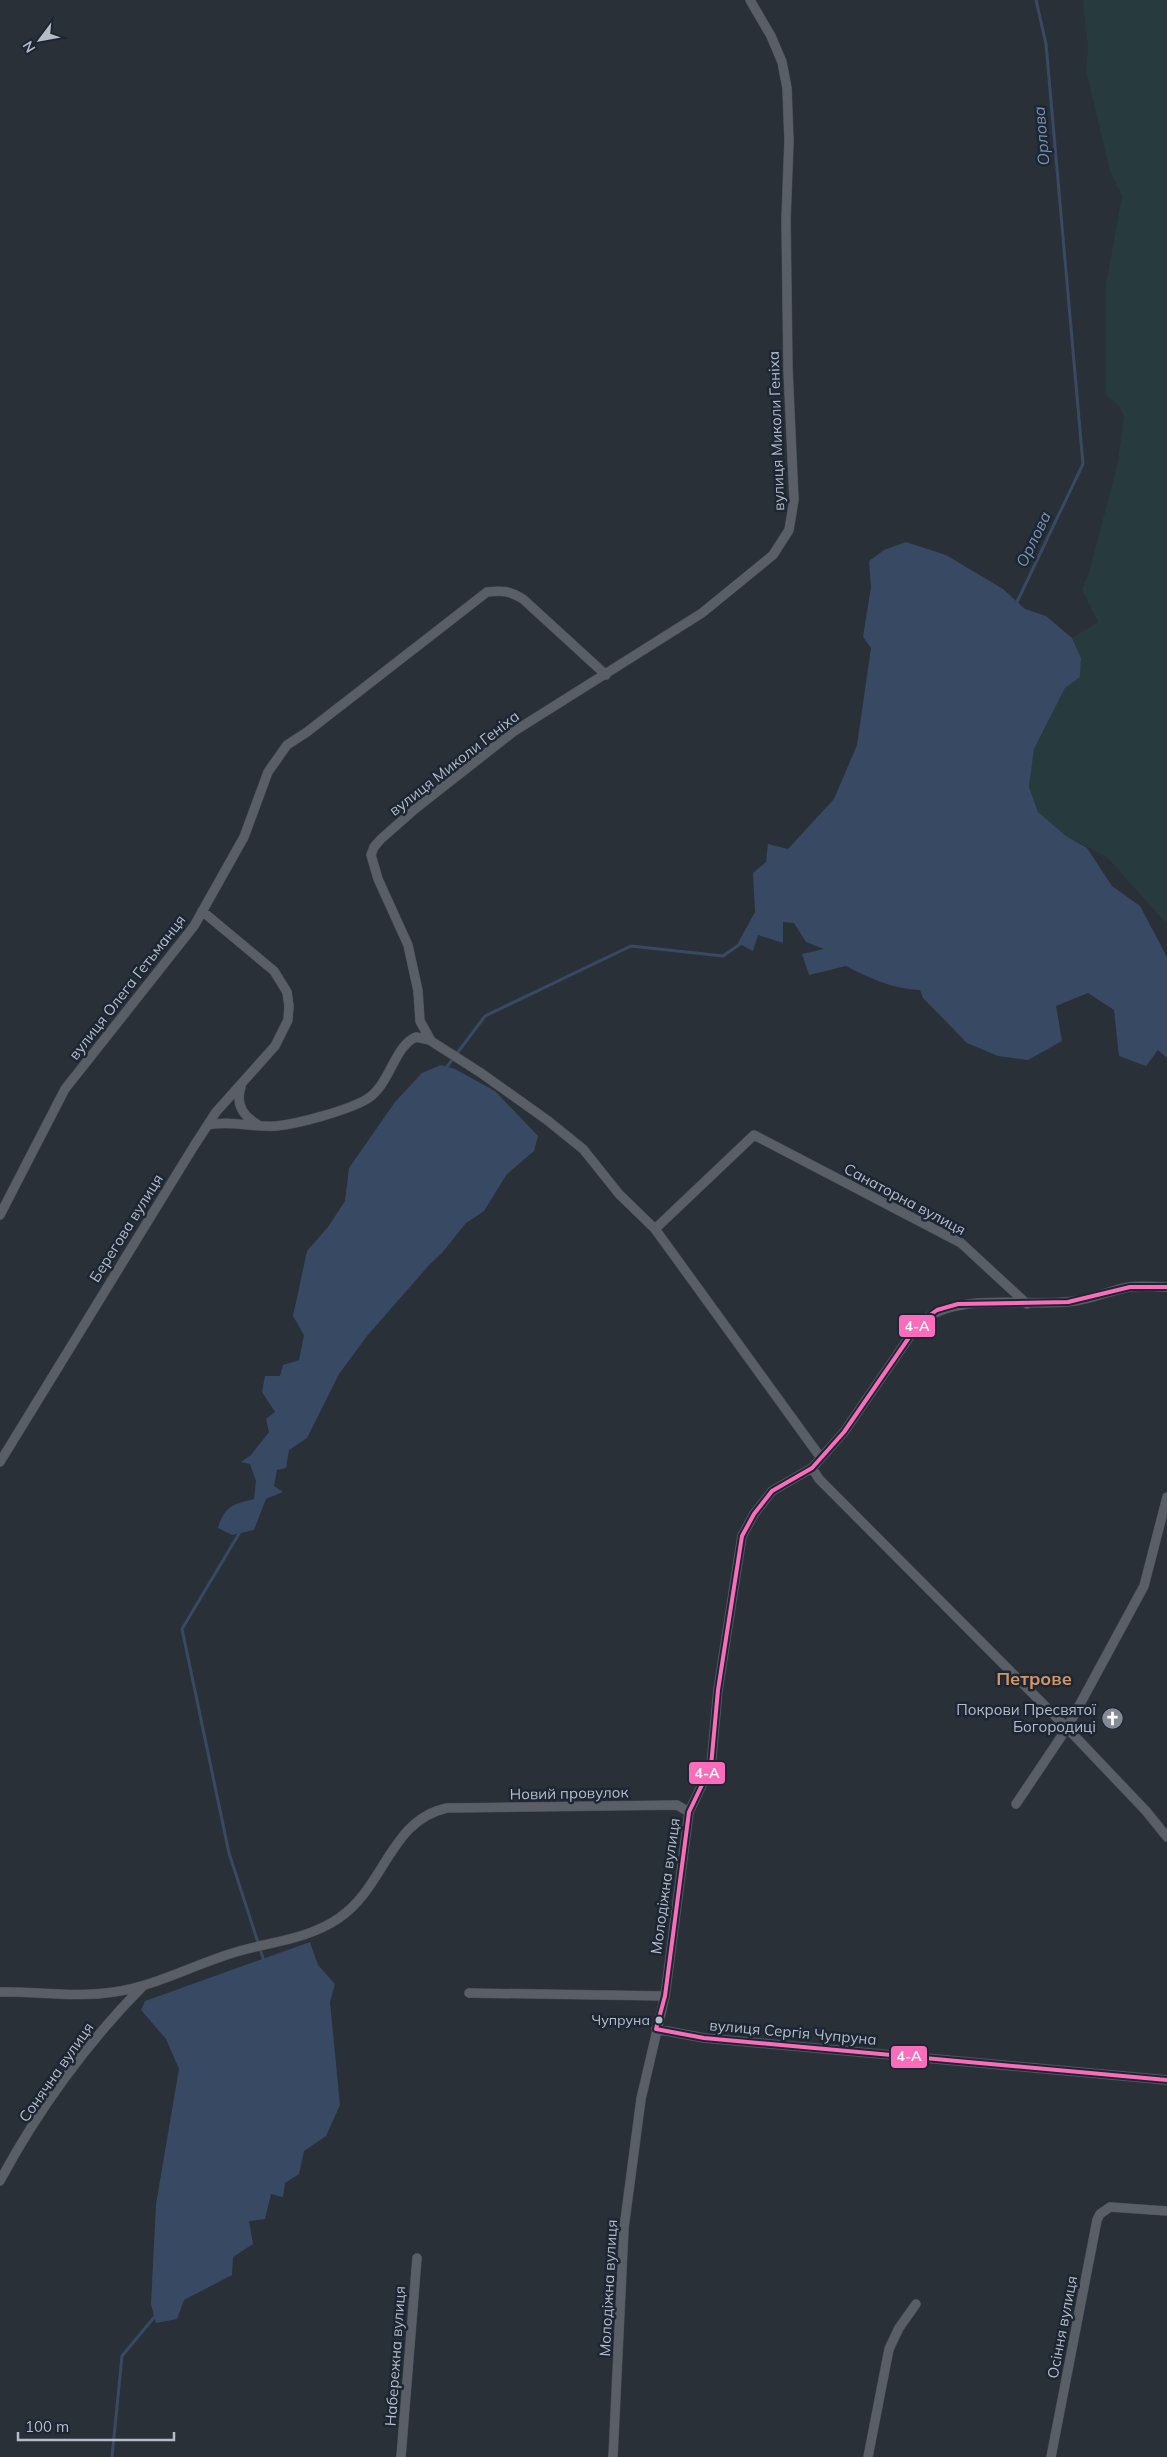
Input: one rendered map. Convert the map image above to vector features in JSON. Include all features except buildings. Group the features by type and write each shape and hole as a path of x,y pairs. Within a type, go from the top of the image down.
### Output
{"street":[{"name":"вулиця Миколи Геніха","path":"431,1040 420,1021 418,991 408,945 372,864 371,855 378,843 415,809 513,732 702,613 772,555 789,530 793,515 788,370 786,219 789,141 787,88 782,62 750,0"},
{"name":"вулиця Олега Гетьманця","path":"0,1215 65,1089 188,934 244,837 268,772 287,745 323,720 487,592 506,591 523,599 606,675"},
{"name":"Берегова вулиця","path":"0,1462 93,1307 216,1112 275,1046 288,1020 289,1006 286,992 274,971 202,911"},
{"path":"208,1125 227,1123 276,1126 297,1122 358,1104 379,1089 407,1043 421,1037 431,1040 496,1083 583,1149 619,1194 655,1229 821,1458"},
{"path":"242,1085 239,1098 242,1111 259,1125"},
{"name":"Санаторна вулиця","path":"655,1229 754,1135 961,1243 1027,1304"},
{"path":"1027,1304 1068,1302 1130,1287 1167,1287"},
{"name":"Молодіжна вулиця","path":"613,2457 624,2228 641,2099 665,1996 689,1812 711,1766 718,1690 742,1536 754,1514 772,1491 812,1468 844,1432 919,1323 927,1316 958,1304 1027,1304"},
{"path":"812,1468 819,1479 1146,1810 1167,1837"},
{"path":"1016,1804 1067,1728 1144,1586 1167,1497"},
{"name":"Новий провулок","path":"0,1992 112,1993 143,1986 234,1953 313,1932 340,1918 362,1898 407,1829 425,1815 447,1808 677,1805 689,1812"},
{"name":"Сонячна вулиця","path":"0,2181 11,2160 81,2058 105,2026 143,1986"},
{"path":"469,1993 665,1996"},
{"name":"вулиця Сергія Чупруна","path":"656,2029 704,2038 1167,2080"},
{"name":"Осіння вулиця","path":"1051,2457 1095,2225 1100,2214 1110,2206 1167,2211"},
{"name":"Набережна вулиця","path":"401,2457 417,2258"},
{"path":"868,2457 889,2349 899,2328 916,2304"}],"green space":[{"path":"1083,0 1167,0 1167,924 1107,857 1066,836 1037,812 1029,787 1034,749 1065,688 1080,677 1081,658 1072,638 1098,622 1082,589 1089,573 1118,462 1124,416 1119,406 1106,395 1106,284 1122,196 1110,171 1086,70 1088,48"}],"water":[{"path":"906,542 946,555 1003,589 1025,609 1046,616 1072,638 1081,658 1080,677 1065,688 1034,749 1029,787 1038,812 1066,836 1087,848 1112,886 1140,906 1167,957 1167,1058 1158,1050 1146,1066 1119,1056 1114,1010 1088,993 1056,1006 1062,1041 1028,1060 998,1056 967,1043 923,998 920,990 900,988 863,975 846,966 809,975 802,954 824,949 806,942 794,923 783,922 783,943 758,935 753,951 738,943 755,912 753,873 766,862 768,844 788,849 834,799 857,745 871,648 863,637 871,587 869,561 884,550"},
{"path":"441,1065 455,1069 495,1091 538,1136 534,1151 507,1174 484,1211 466,1223 442,1253 430,1264 367,1336 339,1374 307,1438 289,1450 286,1468 277,1470 274,1486 283,1492 266,1499 254,1530 232,1535 218,1528 227,1510 235,1505 254,1499 256,1481 250,1464 241,1462 251,1455 269,1432 266,1419 275,1412 262,1392 265,1376 280,1376 283,1365 299,1360 304,1335 293,1316 307,1251 328,1227 345,1201 349,1168 395,1102 422,1073"},
{"path":"310,1942 318,1965 335,1984 330,2002 340,2105 326,2136 304,2151 299,2174 285,2183 283,2197 271,2194 265,2219 249,2221 253,2244 233,2257 232,2275 184,2300 177,2319 156,2323 151,2304 156,2204 179,2069 166,2039 141,2010 145,2001"}],"waterway":[{"name":"Орлова","path":"1016,604 1083,464 1046,44 1036,0"},
{"path":"446,1068 485,1016 631,946 723,956 743,942"},
{"path":"240,1532 182,1629 229,1853 264,1961"},
{"path":"112,2457 122,2356 156,2315"}],"transit line":[{"name":"4-А","path":"1167,1287 1130,1287 1068,1302 958,1304 937,1310 919,1323 844,1432 812,1468 772,1491 754,1514 742,1536 718,1690 711,1766 689,1812 665,1996 656,2029 704,2038 1167,2080"}],"place":[{"name":"Покрови Пресвятої Богородиці","path":"1112,1718"},
{"name":"Чупруна","path":"659,2020"}],"district":[{"name":"Петрове","path":"1034,1678"}]}
